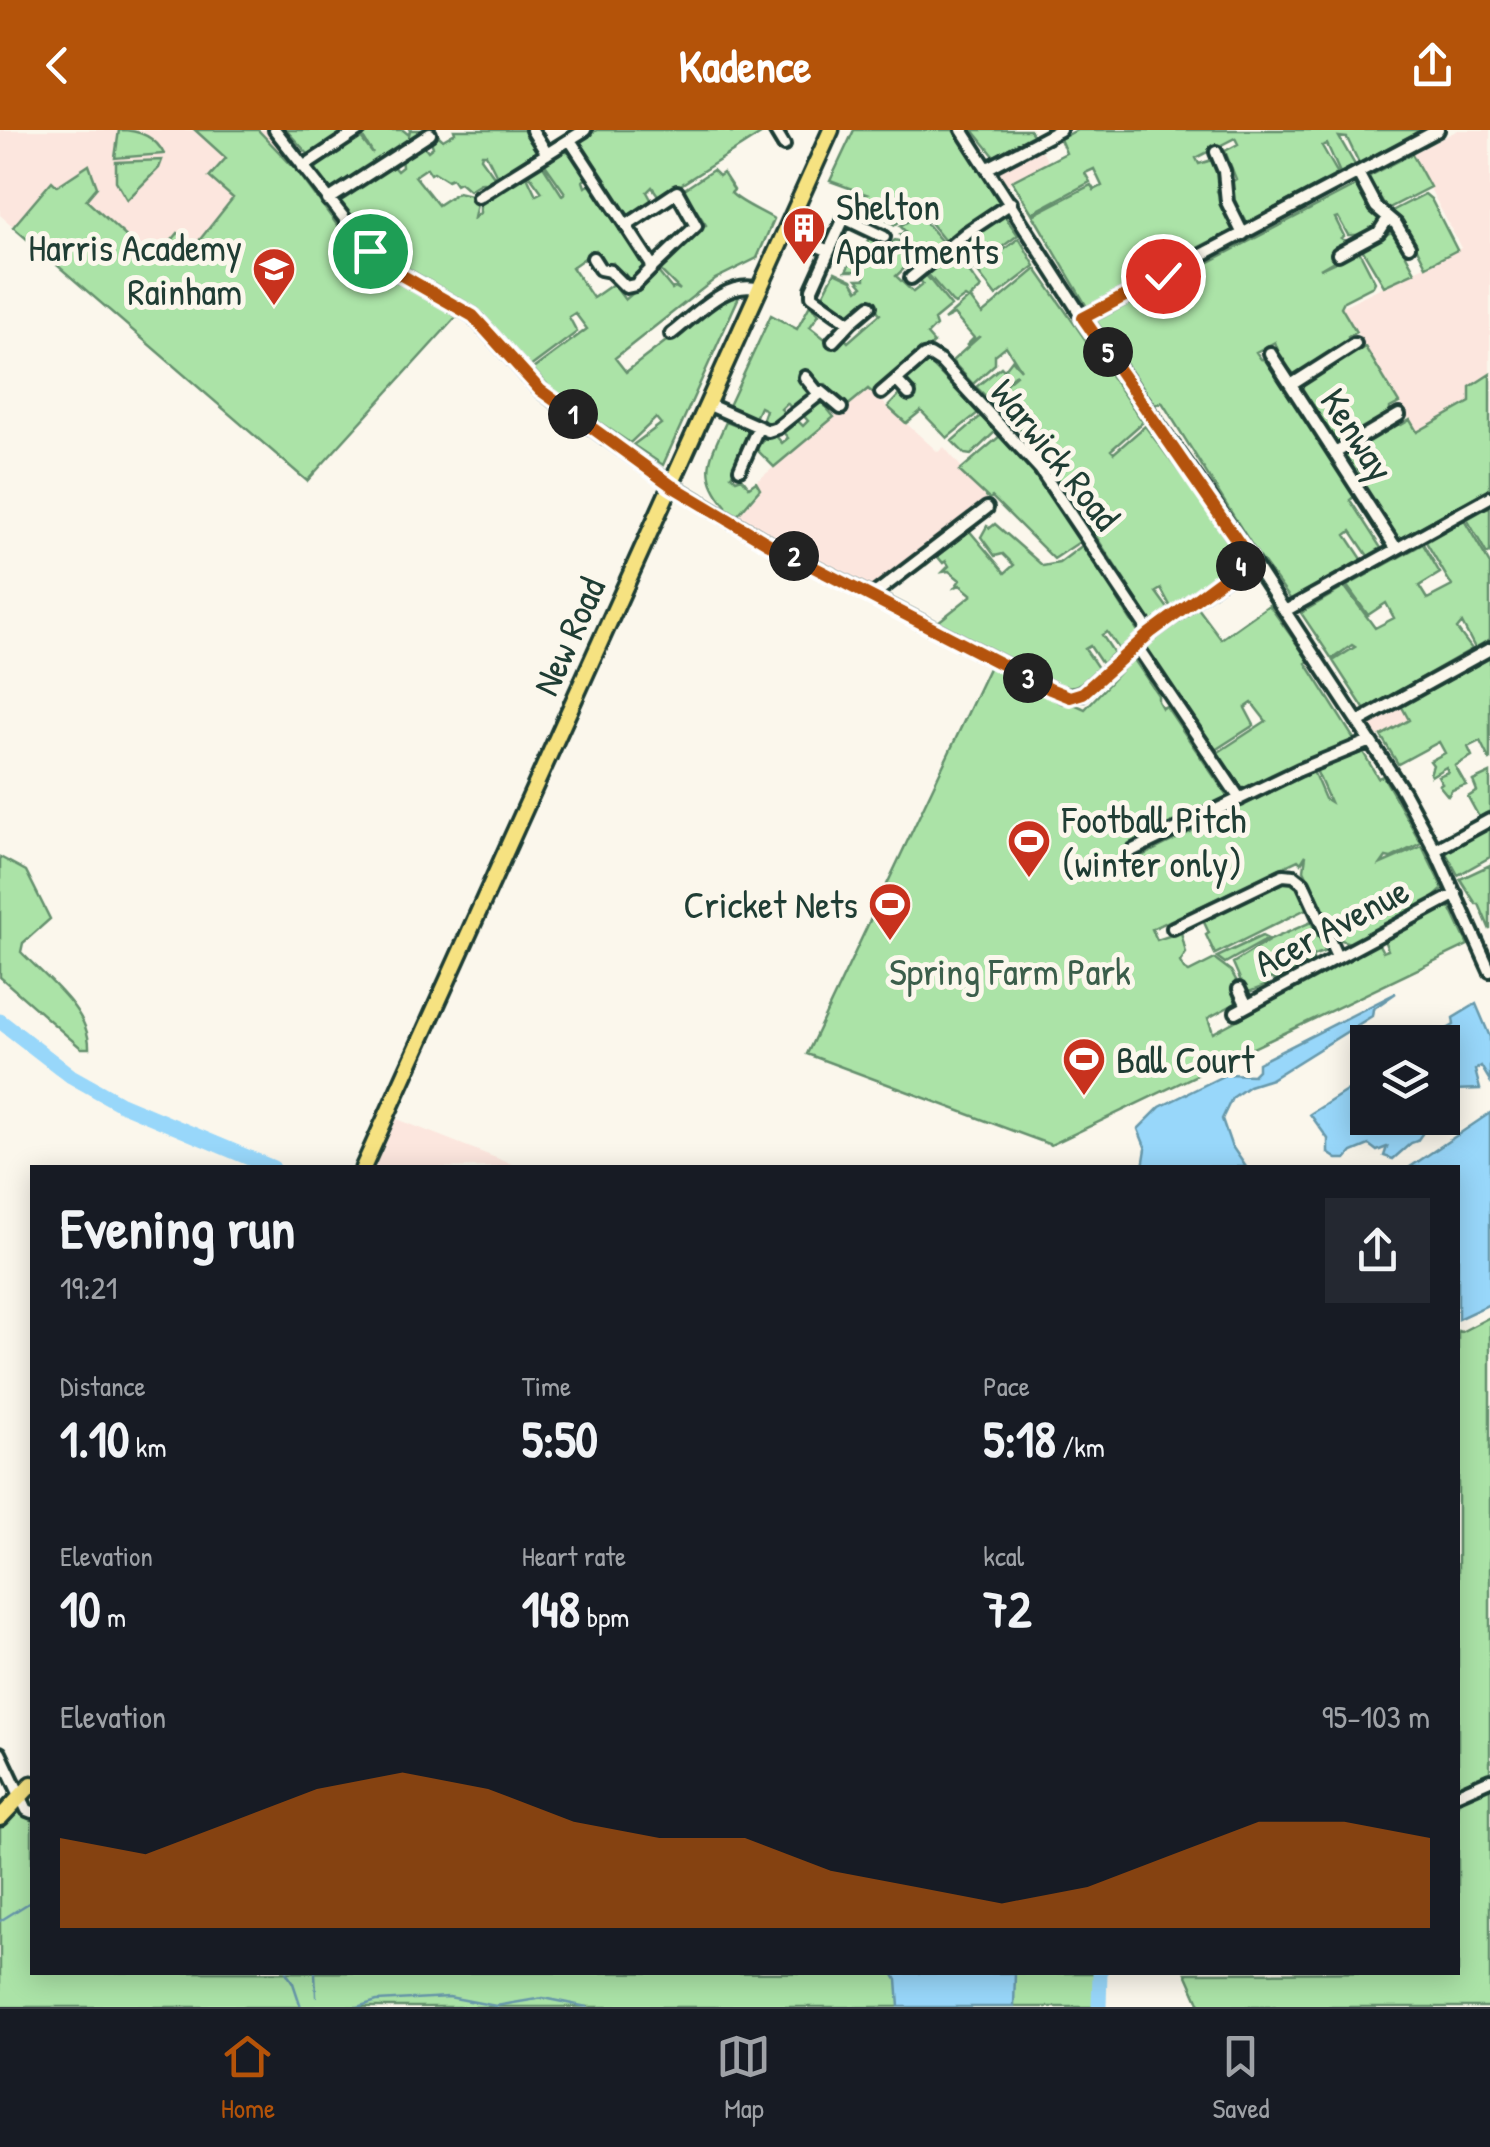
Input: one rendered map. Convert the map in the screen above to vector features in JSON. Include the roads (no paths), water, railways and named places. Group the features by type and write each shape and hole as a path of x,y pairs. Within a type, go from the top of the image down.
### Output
{"main road":[{"name":"New Road","path":"364,1165 831,130"},
{"path":"0,1818 30,1786"}],"street":[{"path":"275,130 356,236 384,265 473,316 540,390 672,486 769,544 1065,696 1083,693 1150,633 1250,559"},
{"path":"303,167 359,130"},
{"path":"532,130 548,154"},
{"path":"478,197 585,130"},
{"path":"775,130 784,145"},
{"path":"962,130 1083,318 1370,741 1435,850 1490,971"},
{"path":"988,168 1060,130"},
{"path":"1083,318 1438,130"},
{"path":"328,200 430,134"},
{"path":"570,140 653,267"},
{"path":"1216,152 1224,171 1228,202 1243,234"},
{"path":"1358,173 1376,206 1409,246"},
{"path":"592,258 600,269 610,270 630,288 696,226 677,192 626,226"},
{"path":"911,278 1010,203"},
{"path":"850,323 812,296 812,289 844,218 884,237"},
{"path":"1338,254 1379,232 1388,218"},
{"path":"786,232 829,252"},
{"path":"670,334 726,292 746,285 759,289"},
{"path":"833,342 870,306"},
{"path":"1291,385 1355,344"},
{"name":"Kenway","path":"1270,353 1396,548"},
{"name":"Warwick Road","path":"882,394 924,356 930,354 941,362 1049,480 1150,633"},
{"path":"805,377 818,393"},
{"path":"896,380 909,394"},
{"path":"707,404 758,428 773,430 818,393 826,392 840,408"},
{"path":"1335,453 1399,415"},
{"path":"740,469 758,428"},
{"path":"1285,611 1490,497"},
{"path":"872,596 987,508"},
{"path":"1136,645 1240,799"},
{"path":"1358,722 1490,649"},
{"path":"1133,850 1370,741"},
{"path":"1435,850 1490,820"},
{"path":"1174,928 1284,874 1303,882 1338,957"},
{"name":"Acer Avenue","path":"1236,1012 1456,894"},
{"path":"1238,989 1247,1006"},
{"path":"0,1753 30,1811"},
{"path":"1460,1793 1490,1780"}],"water":[{"path":"1396,993 1373,1009 1372,1016 1350,1025 1350,1030 1271,1079 1249,1086 1232,1098 1222,1119 1231,1145 1245,1165 1143,1165 1146,1149 1138,1129 1160,1107 1227,1074 1253,1075 1258,1063"},
{"path":"1476,1004 1490,1037 1490,1081 1481,1066 1475,1070 1480,1089 1460,1090 1460,1025 1454,1025 1453,1018"},
{"path":"1350,1089 1350,1135 1421,1135 1393,1159 1384,1156 1387,1147 1377,1151 1369,1145 1346,1159 1337,1159 1328,1153 1328,1139 1310,1114"},
{"path":"1490,1113 1490,1304 1460,1318 1460,1165 1413,1165"},
{"path":"894,1975 1015,1975 1014,2007 899,2007"}],"waterway":[{"path":"0,1021 71,1076 121,1104 266,1165"},
{"path":"0,1921 30,1902"},
{"path":"288,1975 301,2007"},
{"path":"315,1975 316,1996"},
{"path":"1099,2007 1100,1975"},
{"path":"357,2007 377,2001 449,1997 496,2006 543,1998 587,2007"}],"place":[{"name":"Shelton Apartments","path":"804,266"},
{"name":"Harris Academy Rainham","path":"274,307"},
{"name":"Football Pitch (winter only)","path":"1029,879"},
{"name":"Cricket Nets","path":"890,942"},
{"name":"Ball Court","path":"1084,1097"}],"park label":[{"name":"Spring Farm Park","path":"1010,971"}]}
